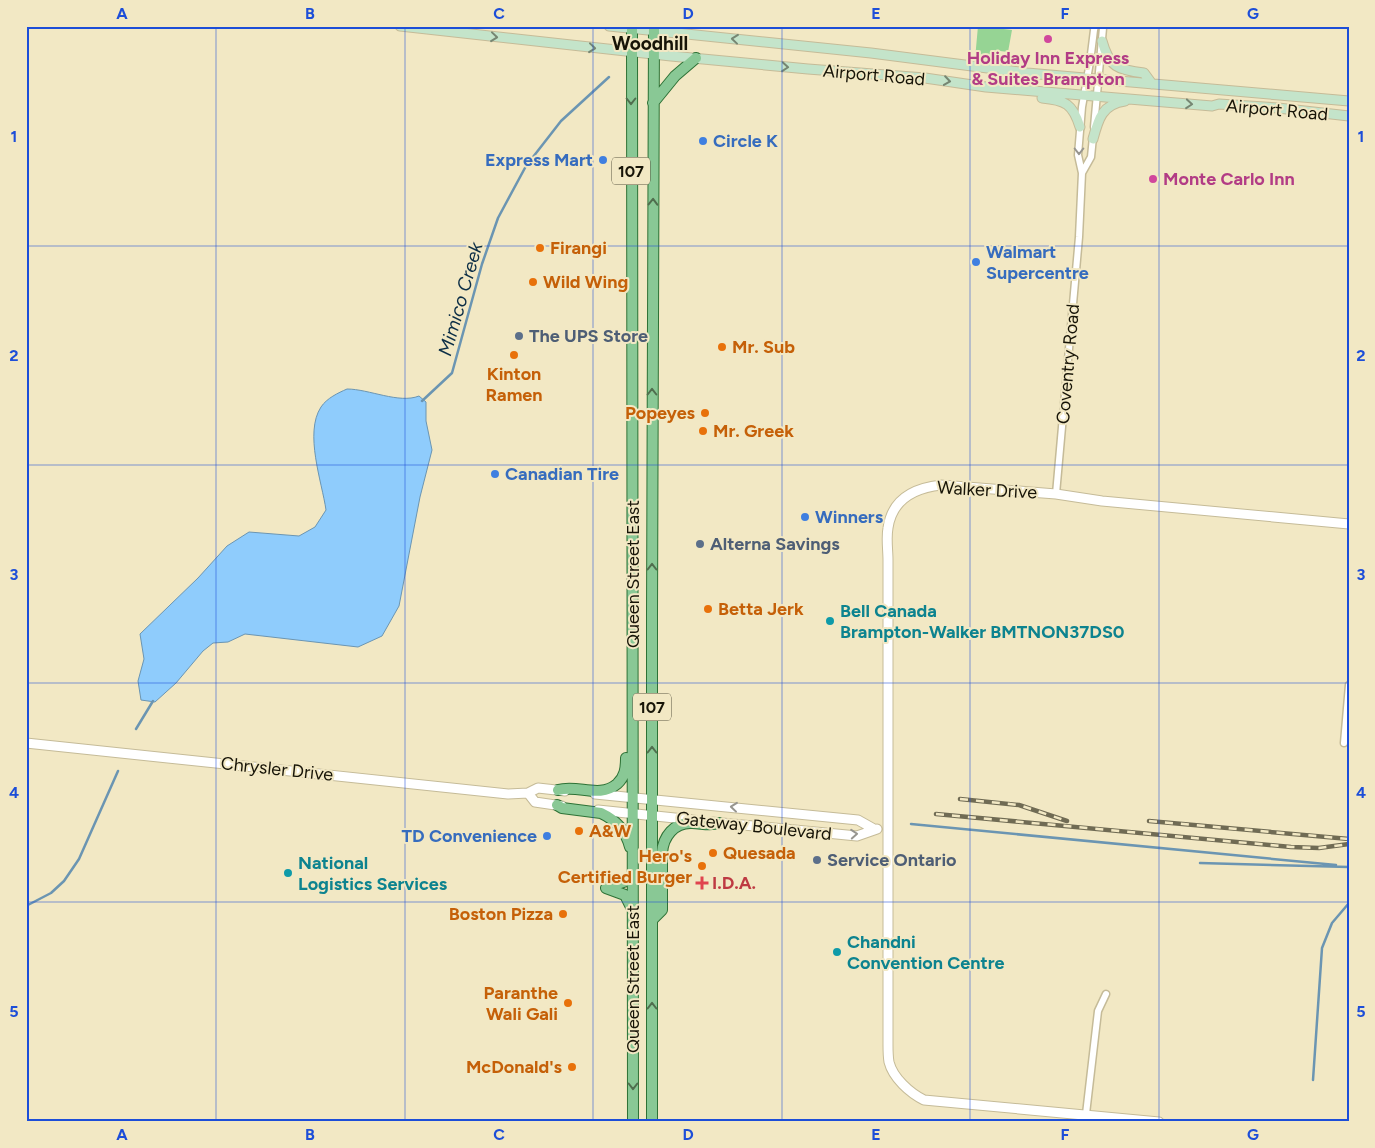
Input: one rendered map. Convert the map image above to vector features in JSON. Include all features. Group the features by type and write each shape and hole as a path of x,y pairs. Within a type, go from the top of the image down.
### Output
{"main road":[{"name":"Airport Road","path":"400,26 632,52 925,78 1028,91 1212,106 1219,104 1278,108 1349,116"},
{"name":"Airport Road","path":"609,26 654,29 837,49 1027,73 1349,101"},
{"name":"Queen Street East","path":"632,27 633,1122"},
{"name":"Queen Street East","path":"652,1122 654,29"},
{"path":"1102,41 1105,53 1114,65 1128,72 1144,73 1152,84"},
{"path":"654,103 675,76 696,58"},
{"path":"1028,91 1038,97 1062,101 1069,105 1075,113 1080,128"},
{"path":"1092,139 1098,120 1109,108 1121,102 1140,100"},
{"path":"558,790 564,788 602,791 621,780 626,770 626,728 633,723"},
{"path":"557,806 601,813 614,821 624,832 630,852 633,877 606,888 625,895 633,911"},
{"path":"652,920 662,910 662,853 668,834 685,823 714,824 719,822"}],"street":[{"name":"Coventry Road","path":"1056,494 1079,237 1082,174 1078,155 1080,128 1095,26"},
{"name":"Coventry Road","path":"1082,174 1091,157 1102,26"},
{"name":"Walker Drive","path":"1159,1122 924,1100 913,1095 896,1076 889,1063 887,830 888,528 891,516 899,502 908,494 925,487 941,485 1056,494 1102,501 1349,524"},
{"path":"1344,743 1349,685"},
{"name":"Chrysler Drive","path":"26,742 508,794 528,793 538,788 652,799"},
{"path":"528,793 536,802 633,814"},
{"name":"Gateway Boulevard","path":"652,799 858,820 874,829 887,830"},
{"name":"Gateway Boulevard","path":"633,814 857,836 874,829"},
{"path":"1086,1114 1098,1011 1106,994"}],"green space":[{"path":"978,26 1012,30 1008,52 1000,51 999,61 975,59"}],"water":[{"path":"347,389 402,398 419,396 426,402 426,421 432,450 420,497 399,606 382,636 358,647 245,634 228,642 213,643 203,651 176,683 155,702 141,700 138,681 144,659 140,634 198,578 227,546 249,532 299,536 315,527 326,510 314,444 316,418 326,401"}],"waterway":[{"name":"Mimico Creek","path":"422,401 452,373 482,264 498,218 526,166 561,121 609,77"},
{"name":"Mimico Creek","path":"136,729 153,701"},
{"name":"Mimico Creek","path":"26,906 51,893 64,881 79,859 118,771"},
{"path":"911,824 1336,865"},
{"path":"1200,863 1349,867"},
{"path":"1313,1080 1322,948 1332,923 1349,903"}],"railway":[{"path":"960,799 1019,805 1067,821"},
{"path":"936,814 1291,847 1319,848 1349,844"},
{"path":"1149,821 1349,839"}],"place":[{"name":"Holiday Inn Express & Suites Brampton","path":"1048,39"},
{"name":"Circle K","path":"703,141"},
{"name":"Express Mart","path":"603,160"},
{"name":"Monte Carlo Inn","path":"1153,179"},
{"name":"Firangi","path":"540,248"},
{"name":"Walmart Supercentre","path":"976,262"},
{"name":"Wild Wing","path":"533,282"},
{"name":"The UPS Store","path":"519,336"},
{"name":"Mr. Sub","path":"722,347"},
{"name":"Kinton Ramen","path":"514,355"},
{"name":"Popeyes","path":"705,413"},
{"name":"Mr. Greek","path":"703,431"},
{"name":"Canadian Tire","path":"495,474"},
{"name":"Winners","path":"805,517"},
{"name":"Alterna Savings","path":"700,544"},
{"name":"Betta Jerk","path":"708,609"},
{"name":"Bell Canada Brampton-Walker BMTNON37DS0","path":"830,621"},
{"name":"A&W","path":"579,831"},
{"name":"TD Convenience","path":"547,836"},
{"name":"Quesada","path":"713,853"},
{"name":"Service Ontario","path":"817,860"},
{"name":"Hero's Certified Burger","path":"702,866"},
{"name":"National Logistics Services","path":"288,873"},
{"name":"I.D.A.","path":"702,883"},
{"name":"Boston Pizza","path":"563,914"},
{"name":"Chandni Convention Centre","path":"837,952"},
{"name":"Paranthe Wali Gali","path":"568,1003"},
{"name":"McDonald's","path":"572,1067"}],"district":[{"name":"Woodhill","path":"650,43"}]}
